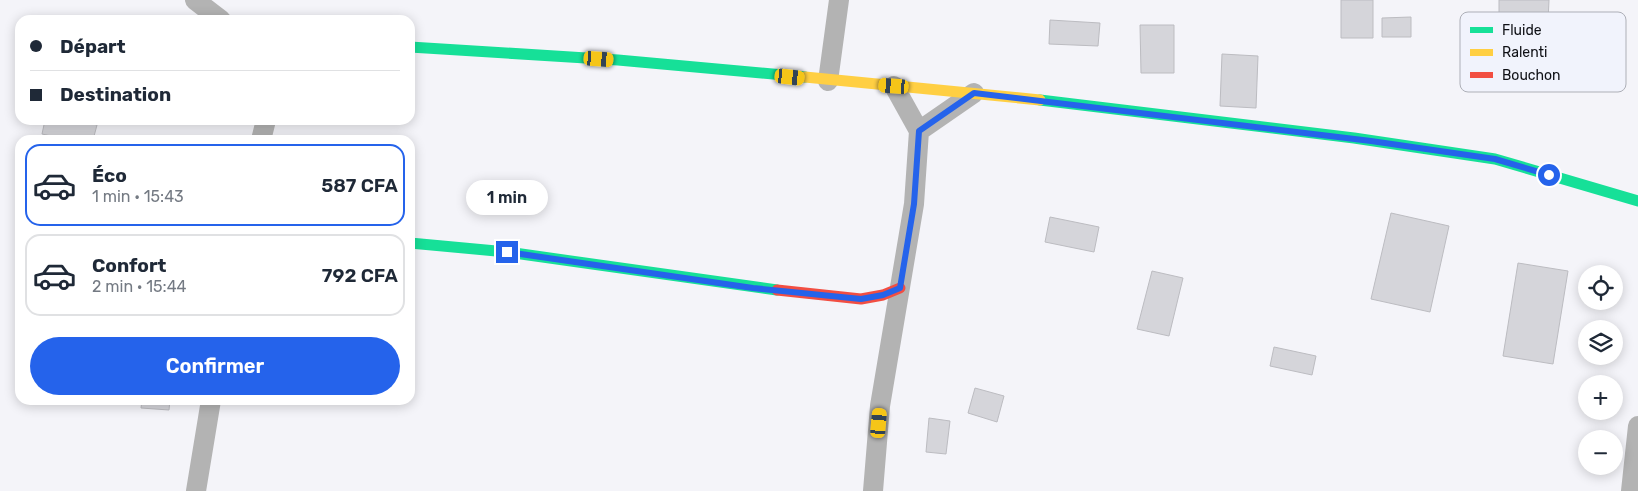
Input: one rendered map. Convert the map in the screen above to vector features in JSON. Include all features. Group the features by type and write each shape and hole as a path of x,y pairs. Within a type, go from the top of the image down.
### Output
{"street":[{"path":"195,0 214,15"},
{"path":"828,81 839,0"},
{"path":"415,47 618,60 828,81 974,93 1344,137 1495,159 1638,200"},
{"path":"873,491 880,406 914,204 919,131 894,86"},
{"path":"919,131 974,93"},
{"path":"415,243 507,252 753,288 861,299 883,295 900,288"},
{"path":"196,491 210,405"},
{"path":"1631,491 1638,426"}],"building":[{"path":"1341,0 1373,0 1373,38 1341,38"},
{"path":"1499,0 1549,0 1548,12 1499,12"},
{"path":"1411,17 1411,37 1382,37 1382,18"},
{"path":"1050,20 1100,23 1098,46 1049,44"},
{"path":"1140,25 1174,25 1174,73 1141,73"},
{"path":"1222,54 1258,56 1256,108 1220,106"},
{"path":"44,125 97,125 94,135 42,134"},
{"path":"1391,213 1449,226 1430,312 1371,299"},
{"path":"1050,217 1099,227 1094,252 1045,242"},
{"path":"1518,263 1568,271 1553,364 1503,356"},
{"path":"1152,271 1183,278 1169,336 1137,329"},
{"path":"1274,347 1316,356 1312,375 1270,366"},
{"path":"975,388 1004,396 997,422 968,413"},
{"path":"141,405 170,405 169,410 141,408"},
{"path":"929,418 950,421 946,454 926,452"}],"traffic: fast":[{"path":"415,47 618,60 805,77"},
{"path":"1040,100 1354,138 1495,159 1638,201"},
{"path":"415,243 507,252 777,290"}],"traffic: slow":[{"path":"805,77 1040,100"}],"traffic: jam":[{"path":"777,290 861,299 883,295 900,288"}],"route":[{"path":"507,252 753,288 861,299 883,295 900,288 914,204 919,131 974,93 1371,141 1495,159 1549,175"}]}
